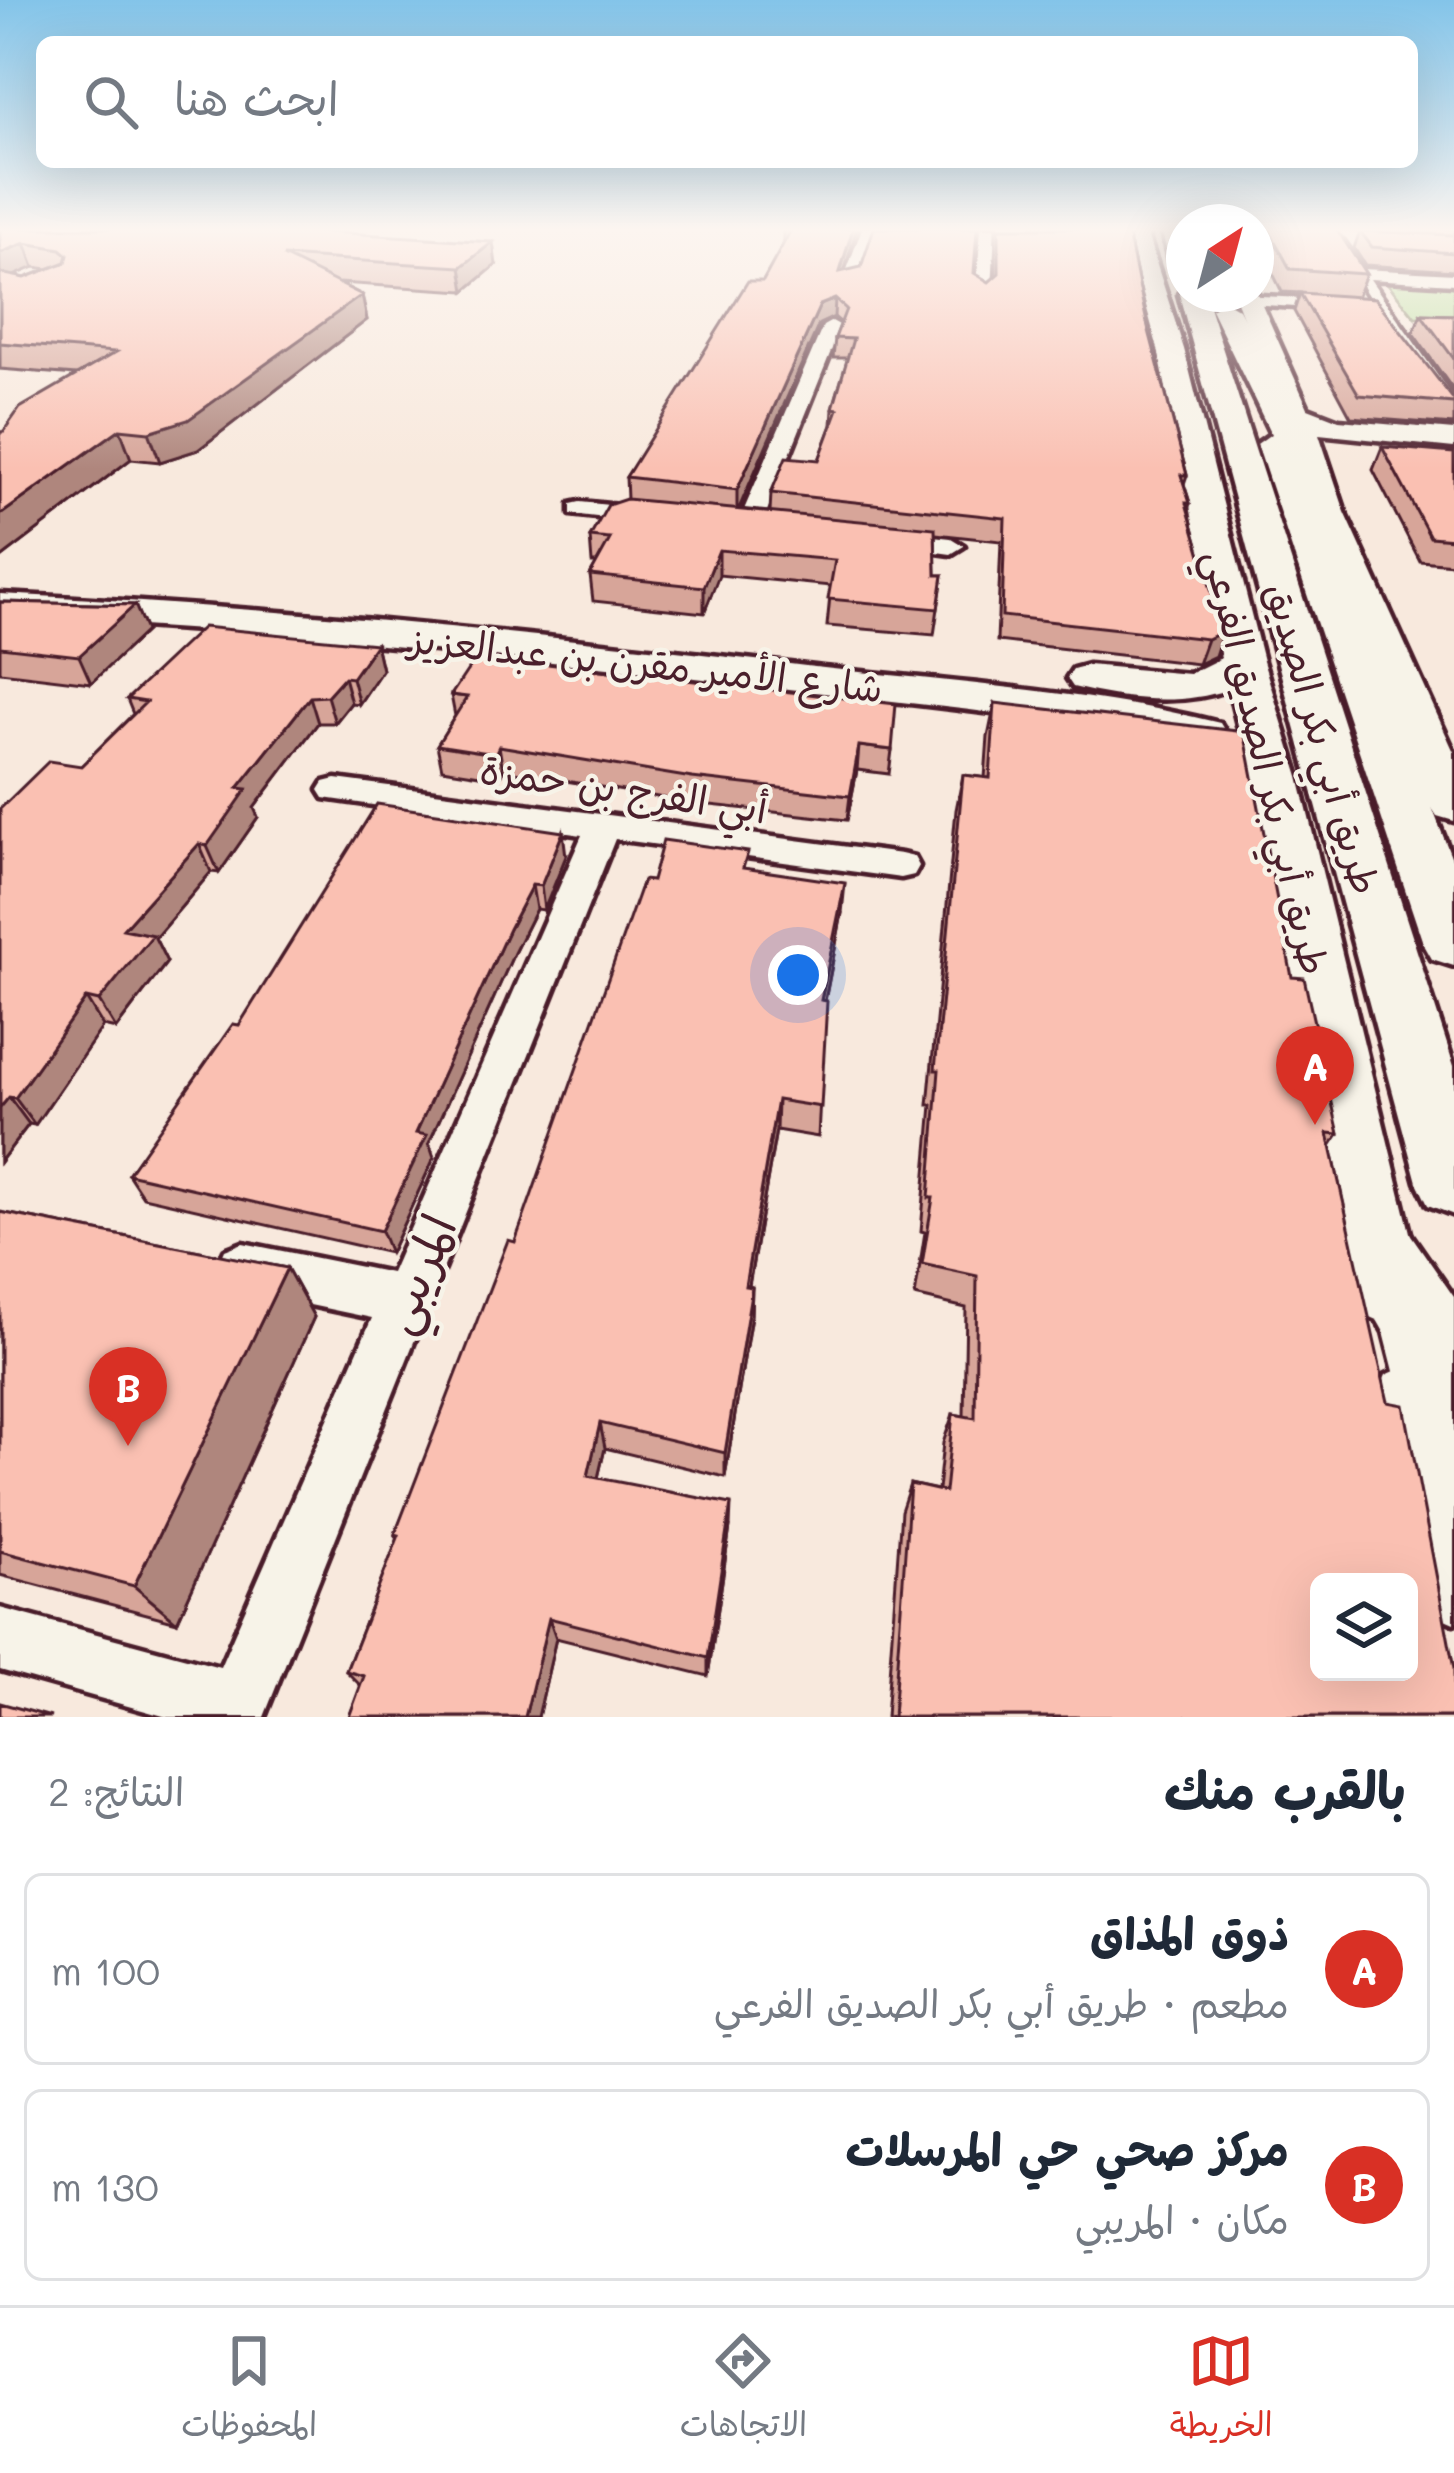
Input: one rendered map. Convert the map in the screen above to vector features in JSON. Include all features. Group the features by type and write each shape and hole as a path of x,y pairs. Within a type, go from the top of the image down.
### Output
{"main road":[{"name":"طريق أبي بكر الصديق","path":"1230,312 1454,1182"},
{"name":"طريق أبي بكر الصديق","path":"1231,312 1454,943"},
{"path":"1233,312 1328,512"},
{"path":"1381,1258 1421,1316 1454,1434"}],"street":[{"name":"طريق أبي بكر الصديق الفرعي","path":"1159,308 1242,662 1275,777 1454,1580"},
{"path":"1321,308 1386,315 1412,323"},
{"path":"1381,308 1454,414"},
{"path":"1234,312 1295,414 1328,512 1454,804"},
{"path":"750,526 832,326"},
{"path":"1421,366 1454,368"},
{"path":"1295,414 1454,457"},
{"path":"1316,467 1328,453 1454,439"},
{"path":"580,509 665,518"},
{"path":"861,537 951,546"},
{"name":"شارع الأمير مقرن بن عبدالعزيز","path":"0,581 195,585 504,630 1110,698 1216,737 1250,755 1275,777"},
{"name":"شارع الأمير مقرن بن عبدالعزيز","path":"0,606 504,630"},
{"name":"شارع الأمير مقرن بن عبدالعزيز","path":"1110,698 1189,687 1230,674 1242,662"},
{"path":"1398,676 1454,710"},
{"name":"أبي الفرج بن حمزة","path":"337,790 901,866"},
{"name":"المريبي","path":"233,1710 602,829"},
{"path":"202,1258 404,1300"},
{"path":"0,1639 233,1710"}],"green space":[{"path":"1408,308 1454,308 1454,319 1415,317"}],"building":[{"path":"0,308 344,308 188,420 149,432 120,429 0,515 0,432 20,408 116,352 0,343"},
{"path":"731,308 819,308 737,490 626,477"},
{"path":"1144,308 1187,475 1181,475 1190,503 1186,503 1223,631 1207,639 1002,616 1005,518 771,493 786,457 819,460 838,409 833,408 853,339 835,338 846,309"},
{"path":"1309,308 1383,308 1454,403 1359,395"},
{"path":"1421,314 1454,315 1454,359"},
{"path":"1382,447 1454,453 1454,539 1430,537"},
{"path":"626,499 935,528 936,575 943,575 938,609 828,599 835,560 719,550 704,587 590,575 610,539 590,537 608,505"},
{"path":"0,602 135,605 79,656 0,647"},
{"path":"203,627 376,644 352,678 344,677 327,696 310,697 238,788 247,789 207,846 199,844 123,929 153,935 99,1001 86,998 15,1098 9,1097 0,1108 0,809 49,761 81,766 146,702 127,699"},
{"path":"477,656 896,704 892,750 859,746 850,796 692,778 499,746 495,754 437,745 467,697 451,695"},
{"path":"995,703 1237,731 1245,736 1292,977 1304,978 1339,1134 1328,1133 1388,1402 1404,1405 1454,1669 1454,1717 893,1717 910,1484 945,1492 953,1414 975,1418 977,1276 922,1264 933,1198 929,1198 939,1070 935,1070 963,775 990,778"},
{"path":"377,804 563,832 541,886 532,885 509,929 416,1133 427,1135 381,1231 128,1174 233,1024 239,1025"},
{"path":"663,840 748,852 743,868 845,883 821,1000 827,1001 821,1107 777,1100 745,1286 752,1287 725,1453 600,1423 588,1476 731,1504 708,1658 549,1618 525,1717 349,1717 364,1676 346,1671 399,1535 395,1534 508,1240 515,1242 643,880 652,881"},
{"path":"0,1212 287,1268 134,1586 0,1551"},
{"path":"0,1703 51,1717 0,1717"}],"place":[{"name":"ذوق المذاق","path":"1315,1125"},
{"name":"مركز صحي حي المرسلات","path":"128,1446"}]}
